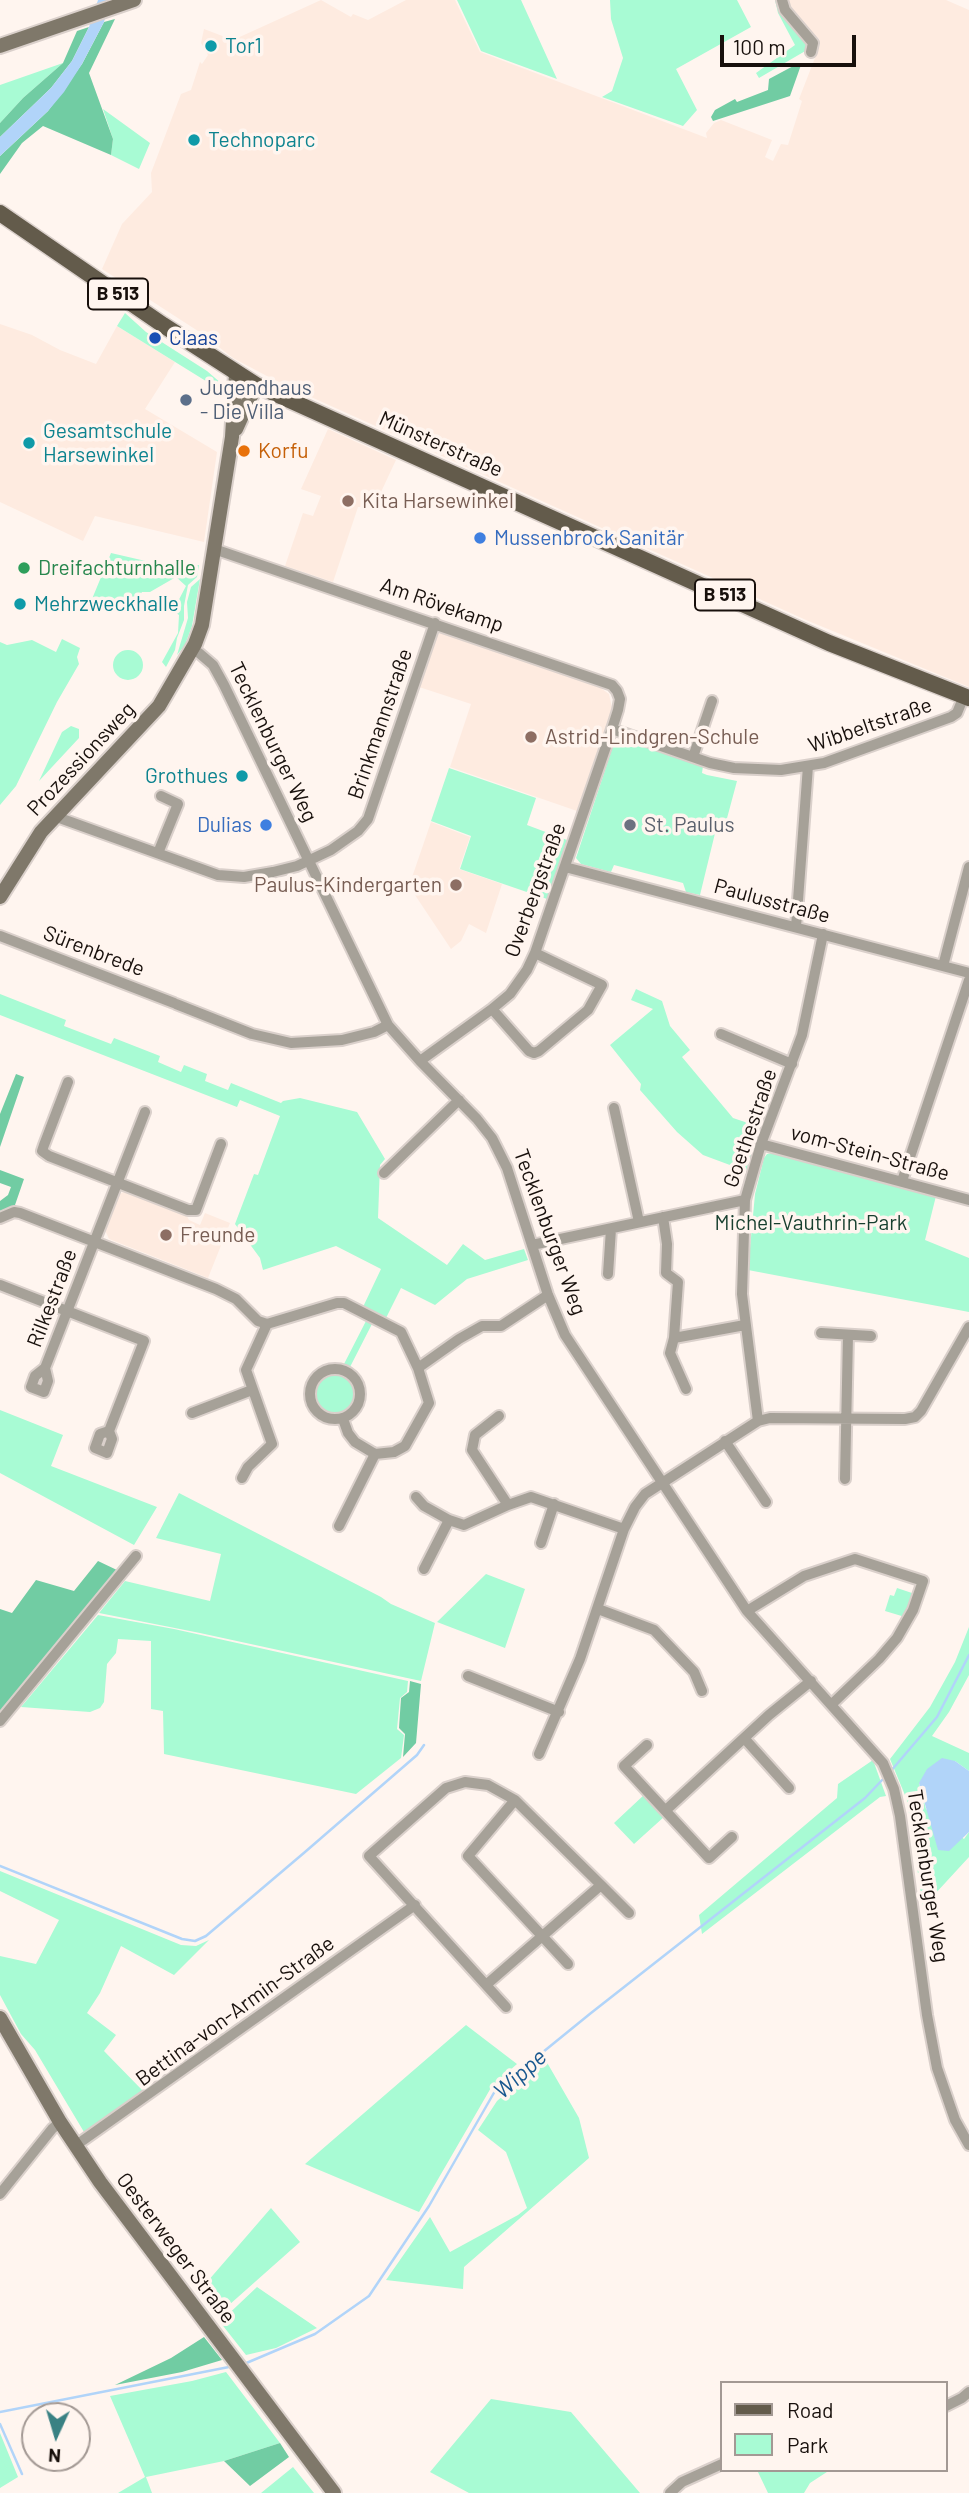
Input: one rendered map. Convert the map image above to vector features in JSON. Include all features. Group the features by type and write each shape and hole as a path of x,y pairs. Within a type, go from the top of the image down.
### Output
{"main road":[{"name":"Münsterstraße","path":"0,213 236,374 829,643 967,697"}],"street":[{"path":"0,46 134,0"},
{"path":"782,0 785,10 813,43 811,52"},
{"path":"192,650 202,625 232,437 236,374"},
{"path":"232,437 256,384"},
{"name":"Am Rövekamp","path":"214,549 612,685 620,699 612,729"},
{"name":"Brinkmannstraße","path":"54,816 203,871 232,877 273,872 309,861 345,842 368,819 435,623"},
{"name":"Prozessionsweg","path":"0,897 26,853 54,816 159,706 192,650"},
{"name":"Tecklenburger Weg","path":"192,650 207,659 219,675 388,1025 459,1100 492,1138 501,1154 548,1295 565,1335 747,1611 883,1763 894,1788 900,1816 927,2015 937,2068 954,2120 969,2146"},
{"name":"Wibbeltstraße","path":"612,729 734,768 757,770 808,766 951,717 957,713 967,697"},
{"path":"693,757 712,701"},
{"name":"Overbergstraße","path":"420,1061 492,1009 519,982 535,953 612,729"},
{"path":"796,927 808,766"},
{"path":"158,853 177,804 161,796"},
{"name":"Paulusstraße","path":"565,867 969,973"},
{"path":"943,966 969,867"},
{"name":"Goethestraße","path":"758,1421 745,1325 742,1253 745,1200 761,1144 802,1035 823,934"},
{"name":"Sürenbrede","path":"0,936 252,1034 291,1043 342,1040 374,1032 388,1025"},
{"path":"492,1009 528,1051 534,1053 588,1010 602,985 535,953"},
{"path":"902,1181 969,980"},
{"path":"721,1034 792,1064"},
{"path":"68,1083 42,1151 49,1156 188,1210 195,1210 221,1144"},
{"path":"384,1173 459,1100"},
{"path":"614,1108 639,1222"},
{"name":"Rilkestraße","path":"45,1368 145,1112"},
{"name":"vom-Stein-Straße","path":"761,1144 969,1200"},
{"path":"532,1245 745,1200"},
{"path":"0,1217 20,1213 224,1293 236,1299 258,1321 267,1325 337,1303 401,1332 418,1368 429,1403 401,1449 375,1454 355,1442 343,1419"},
{"path":"663,1217 667,1244 666,1273 678,1282 674,1338 670,1353 686,1389"},
{"path":"608,1274 611,1228"},
{"path":"0,1285 144,1341 109,1431"},
{"path":"418,1368 482,1326 500,1326 548,1295"},
{"path":"242,1478 248,1467 272,1444 246,1375 246,1365 267,1325"},
{"path":"674,1338 745,1325"},
{"path":"539,1754 559,1712 598,1609 624,1529 645,1494 758,1421 770,1418 905,1419 915,1416 921,1411 969,1327"},
{"path":"821,1333 872,1336"},
{"path":"845,1479 848,1335"},
{"path":"958,1346 969,1352"},
{"path":"328,1370 345,1371 358,1383 360,1391 356,1408 343,1419 325,1418 312,1405 310,1388 320,1374 328,1370"},
{"path":"192,1413 252,1390"},
{"path":"499,1416 475,1435 472,1450 508,1505"},
{"path":"725,1441 766,1502"},
{"path":"339,1526 375,1454"},
{"path":"416,1497 424,1506 464,1525 531,1497 624,1529"},
{"path":"541,1543 554,1504"},
{"path":"424,1569 449,1520"},
{"path":"0,1721 136,1556"},
{"path":"747,1611 804,1576 855,1559 923,1581 913,1610 897,1638 832,1704"},
{"path":"598,1609 654,1630 694,1672 702,1691"},
{"path":"468,1676 559,1712"},
{"path":"666,1810 811,1681"},
{"path":"744,1738 789,1788"},
{"path":"647,1745 624,1766 709,1858 732,1837"},
{"path":"506,2007 369,1856 446,1788 466,1782 488,1786 515,1800 629,1913"},
{"path":"515,1800 468,1856 568,1964"},
{"path":"486,1985 601,1885"},
{"name":"Bettina-von-Armin-Straße","path":"75,2146 415,1905"},
{"name":"Oesterweger Straße","path":"0,2018 75,2146 163,2268 334,2493"},
{"path":"0,2194 52,2129 61,2122"},
{"path":"948,2405 969,2392"},
{"path":"670,2493 682,2482 720,2465"}],"shaded area":[{"name":"Claas","path":"321,0 351,17 353,14 368,20 406,0 455,0 480,52 707,138 706,133 714,123 721,120 772,140 765,157 773,161 781,144 788,145 802,101 799,99 820,45 819,39 794,14 786,0 946,0 969,10 969,687 806,620 280,383 233,358 198,331 102,269 122,224 152,192 151,173 181,94 191,90 200,62 202,64 208,55 201,43 204,29 233,40"},
{"path":"0,324 32,335 60,350 96,364 117,326 175,362 145,409 217,452 204,542 95,516 83,541 0,502"},
{"name":"Kita Harsewinkel","path":"328,429 396,460 374,507 358,507 333,582 285,566 303,513 313,516 321,496 301,489"},
{"name":"Astrid-Lindgren-Schule","path":"442,632 598,686 609,694 612,708 577,811 450,767 471,704 419,687 437,635"},
{"name":"Paulus-Kindergarten","path":"431,822 470,837 459,869 502,884 486,933 469,924 461,941 451,949 409,886"},
{"name":"Freunde","path":"126,1191 186,1214 189,1220 200,1225 205,1213 230,1223 208,1278 109,1239 105,1230 119,1194"}],"green space":[{"path":"457,0 521,0 557,79 481,51"},
{"path":"610,0 737,0 751,27 676,69 697,110 683,126 602,97 612,91 623,58 611,19"},
{"path":"775,0 778,0 809,45 807,50 759,78 756,73 795,45 778,13"},
{"path":"115,19 89,73 113,139 111,155 43,126 22,143 0,174 0,156 48,111 82,64 104,22"},
{"path":"89,27 72,61 51,88 0,137 0,123 23,98 63,63 77,31"},
{"path":"63,63 23,98 0,123 0,85"},
{"path":"797,64 801,65 790,96 713,121 711,117 715,110 735,99 737,102 768,90 769,79"},
{"path":"103,109 150,143 139,169 111,155 113,139"},
{"path":"125,313 146,332 207,371 222,384 222,391 117,326"},
{"path":"111,553 193,572 195,565 199,565 197,577 188,585 184,620 175,650 166,667 162,662 178,633 179,615 173,611 186,586 176,577 150,592 142,592 127,613 95,601 92,599"},
{"path":"200,579 192,626 185,645 177,655 188,618 187,602 191,587"},
{"path":"62,639 80,648 77,657 79,664 57,702 16,786 0,805 0,642 7,645 32,640 56,652"},
{"path":"128,650 139,654 143,665 139,676 128,680 117,676 113,665 117,654"},
{"path":"71,726 79,729 79,738 39,781 62,732"},
{"path":"623,739 703,766 702,773 707,775 737,781 726,822 718,821 700,895 686,892 683,883 614,865 611,872 581,864 576,858 614,743"},
{"path":"449,768 536,798 527,825 567,840 547,899 460,869 471,836 431,821"},
{"path":"636,989 662,1001 670,1026 690,1050 682,1057 733,1118 760,1127 746,1171 703,1155 677,1132 640,1090 641,1084 610,1045 653,1009 631,1000"},
{"path":"0,994 66,1020 64,1026 111,1044 114,1038 160,1056 158,1062 181,1072 184,1065 207,1074 205,1081 228,1090 231,1083 281,1103 300,1098 357,1112 385,1159 380,1165 378,1218 447,1265 463,1244 485,1260 524,1249 528,1260 467,1279 435,1305 401,1288 386,1318 363,1307 381,1269 336,1246 263,1270 260,1258 235,1224 254,1174 258,1175 280,1116 240,1100 237,1107 0,1015"},
{"path":"16,1074 24,1077 0,1147 0,1114"},
{"name":"Michel-Vauthrin-Park","path":"772,1153 936,1196 925,1240 969,1258 969,1312 748,1270 755,1194 764,1158"},
{"path":"0,1170 24,1179 15,1205 0,1211 0,1201 8,1195 11,1187 0,1183"},
{"path":"366,1321 372,1324 350,1367 344,1364"},
{"path":"335,1373 350,1379 356,1394 350,1409 335,1415 320,1409 314,1394 320,1379"},
{"path":"0,1410 63,1435 51,1466 157,1507 134,1545 0,1473"},
{"path":"179,1493 391,1604 435,1623 421,1681 99,1613 125,1581 210,1601 221,1554 156,1538"},
{"path":"98,1561 119,1571 0,1715 0,1609 12,1613 36,1580 74,1591"},
{"path":"486,1574 525,1589 505,1648 437,1622"},
{"path":"897,1588 915,1594 905,1617 885,1611 890,1595 894,1596"},
{"path":"98,1615 174,1629 408,1681 407,1692 400,1698 397,1729 404,1735 401,1758 356,1794 164,1754 163,1711 151,1709 151,1641 118,1639 116,1653 107,1664 104,1702 100,1708 90,1712 21,1707"},
{"path":"969,1627 969,1675 932,1736 969,1753 969,1771 955,1761 919,1783 926,1809 964,1839 969,1832 969,1857 923,1907 907,1800 890,1759 930,1707 955,1662"},
{"path":"410,1681 421,1684 416,1743 403,1757 405,1734 399,1728 401,1698 409,1692"},
{"path":"873,1760 886,1796 880,1797 702,1934 699,1915 837,1798 838,1784"},
{"path":"645,1794 665,1816 634,1844 614,1823"},
{"path":"0,1871 181,1945 196,1946 209,1940 174,1975 121,1946 100,1993 87,2013 116,2035 104,2051 143,2091 84,2132 35,2050 21,2034 0,1995 0,1956 36,1964 59,1920 0,1891"},
{"path":"466,2025 517,2064 492,2086 419,2212 305,2164"},
{"path":"545,2059 579,2118 589,2158 464,2267 463,2289 386,2280 430,2217 450,2252 527,2208 506,2152 478,2130 497,2101"},
{"path":"271,2208 300,2242 220,2313 201,2289"},
{"path":"257,2287 317,2328 276,2348 246,2355 220,2322"},
{"path":"204,2337 222,2360 182,2372 115,2385 171,2358"},
{"path":"226,2372 280,2443 224,2461 146,2477 152,2493 118,2493 145,2477 110,2396"},
{"path":"491,2399 571,2412 640,2493 469,2493 430,2472"},
{"path":"0,2433 18,2477 0,2488"},
{"path":"280,2443 289,2457 250,2486 224,2461"},
{"path":"293,2467 314,2493 261,2493"},
{"path":"758,2472 827,2472 810,2483 804,2493 768,2493"}],"water":[{"path":"98,0 110,0 104,22 82,64 48,111 0,156 0,137 51,88 72,61 89,27"},
{"path":"942,1758 955,1761 969,1771 969,1832 949,1851 938,1850 919,1783 927,1769"}],"waterway":[{"name":"Wippe","path":"890,1772 937,1717 969,1655"},
{"path":"0,1866 182,1939 195,1941 206,1936 305,1852 417,1755 424,1745"},
{"name":"Wippe","path":"244,2364 315,2334 369,2296 429,2206 495,2091 865,1798 885,1777"},
{"name":"Wippe","path":"0,2412 234,2366"},
{"path":"0,2424 22,2474"}],"place":[{"name":"Tor1","path":"211,46"},
{"name":"Technoparc","path":"194,140"},
{"name":"Claas","path":"155,338"},
{"name":"Jugendhaus - Die Villa","path":"186,400"},
{"name":"Gesamtschule Harsewinkel","path":"29,443"},
{"name":"Korfu","path":"244,451"},
{"name":"Kita Harsewinkel","path":"348,501"},
{"name":"Mussenbrock Sanitär","path":"480,538"},
{"name":"Dreifachturnhalle","path":"24,568"},
{"name":"Mehrzweckhalle","path":"20,604"},
{"name":"Astrid-Lindgren-Schule","path":"531,737"},
{"name":"Grothues","path":"242,776"},
{"name":"Dulias","path":"266,825"},
{"name":"St. Paulus","path":"630,825"},
{"name":"Paulus-Kindergarten","path":"456,885"},
{"name":"Freunde","path":"166,1235"}]}
